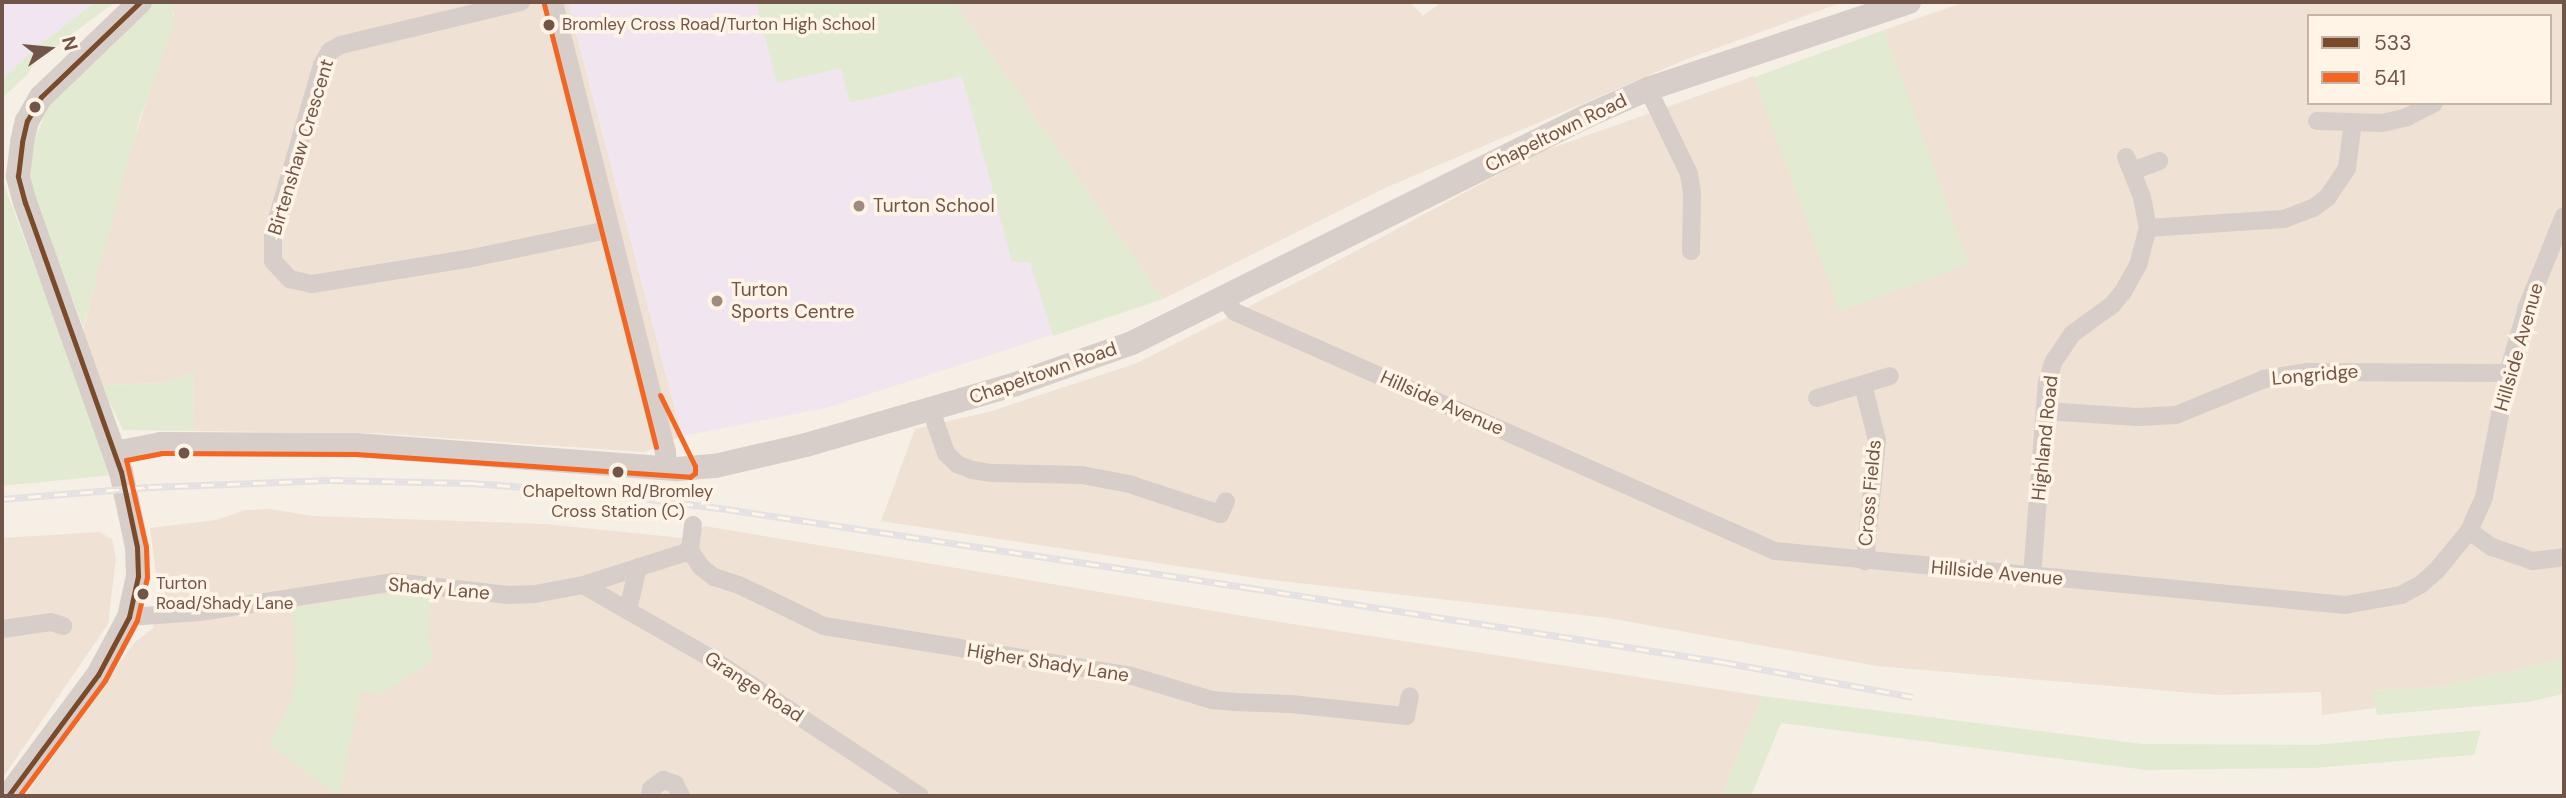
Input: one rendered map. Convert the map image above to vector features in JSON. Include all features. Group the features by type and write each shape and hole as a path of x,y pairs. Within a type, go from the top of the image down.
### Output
{"main road":[{"path":"8,796 98,675 130,617 138,576 137,547 115,453 25,204 18,176 27,121 41,97 140,2"},
{"name":"Chapeltown Road","path":"115,453 161,444 356,445 676,469 755,458 931,410 1096,357 1224,298 1587,116 1648,89 1909,2"}],"street":[{"name":"Birtenshaw Crescent","path":"522,2 341,45 330,51 322,65 273,233 274,261 290,279 312,284 467,260 607,230"},
{"path":"552,2 607,230 652,400 676,469"},
{"path":"1648,89 1689,174 1692,194 1690,253"},
{"path":"2316,121 2394,121 2430,105"},
{"path":"2148,228 2275,220 2306,212 2327,198 2343,175 2351,156 2353,122"},
{"name":"Highland Road","path":"2032,576 2047,382 2054,361 2072,334 2112,305 2123,292 2138,265 2148,228 2146,211 2129,164 2160,161"},
{"name":"Hillside Avenue","path":"1224,298 1235,312 1750,541 1796,556 2329,604 2364,603 2401,595 2420,585 2445,561 2469,531 2484,497 2508,373 2527,307 2564,216"},
{"name":"Longridge","path":"2045,411 2137,417 2176,415 2264,379 2307,372 2508,373"},
{"path":"1817,398 1889,376"},
{"name":"Cross Fields","path":"1863,385 1877,440 1864,561"},
{"path":"931,410 946,453 957,464 972,470 990,474 1082,475 1129,484 1220,514 1226,501"},
{"path":"583,585 690,551 693,525"},
{"path":"2469,531 2492,547 2533,561 2564,557"},
{"name":"Higher Shady Lane","path":"690,551 701,566 715,577 739,585 824,626 1132,676 1223,701 1291,704 1406,716 1409,696"},
{"path":"628,610 638,567"},
{"name":"Shady Lane","path":"130,617 200,612 394,582 515,595 583,585"},
{"name":"Grange Road","path":"583,585 712,659 920,796"},
{"path":"2,629 51,622 66,628"},
{"path":"650,796 651,789 663,780 675,784 681,796"}],"shaded area":[{"path":"2,2 95,2 32,51 2,80"},
{"path":"169,2 568,2 682,436 644,452 374,433 193,431 194,373 161,383 101,385 83,330 118,191 174,14"},
{"name":"Turton School","path":"568,2 954,2 1163,299 826,408 682,436"},
{"path":"954,2 1410,2 1423,16 1442,2 1843,2 1687,59 1385,188 1163,299"},
{"path":"1965,2 2564,2 2564,659 2439,687 2373,691 2375,708 2322,715 2321,692 2217,695 1877,666 1608,618 1263,579 881,521 915,429 992,411 1137,363 1315,273 1538,153 1754,76 1842,310 1967,264 1884,30"},
{"path":"270,509 313,516 545,524 692,539 704,526 1292,624 1762,696 1722,796 25,796 134,643 153,628 159,598 150,528 216,520 245,510"},
{"path":"99,532 112,539 116,559 108,624 2,779 2,538"}],"green space":[{"path":"95,2 115,2 36,61 26,76 2,98 2,80 32,51"},
{"path":"153,2 169,2 173,7 173,26 140,118 83,327 30,185 32,146 46,112 67,81"},
{"path":"756,2 954,2 1163,299 1053,336 1030,262 1012,262 962,76 850,103 841,68 777,83"},
{"path":"1884,30 1969,264 1839,311 1754,77"},
{"path":"2,179 99,438 113,475 2,486"},
{"path":"194,373 193,431 123,430 101,385 161,383"},
{"path":"431,593 428,641 433,652 431,662 379,695 361,691 339,796 269,745 291,701 296,670 293,608 379,595"},
{"path":"2564,659 2564,694 2528,702 2377,715 2372,691 2439,687"},
{"path":"1762,696 2143,744 2314,745 2481,730 2474,755 2313,768 2146,770 1781,723 1751,796 1722,796"}],"railway":[{"path":"2,499 149,487 330,480 471,483 603,493 1251,588 1723,662 1913,697"}],"transit line":[{"name":"533","path":"8,796 98,675 129,617 138,576 137,547 121,472 25,203 18,176 22,142 27,121 41,97 140,2"},
{"name":"541","path":"544,4 656,447"},
{"name":"541","path":"19,796 105,680 137,620 147,577 146,547 126,460 162,453 356,454 690,477 695,473 695,466 660,395"}],"place":[{"name":"Bromley Cross Road/Turton High School","path":"549,25"},
{"name":"Turton School","path":"859,206"},
{"name":"Turton Sports Centre","path":"717,301"},
{"name":"Chapeltown Rd/Bromley Cross Station (C)","path":"618,472"},
{"name":"Turton Road/Shady Lane","path":"143,594"}]}
